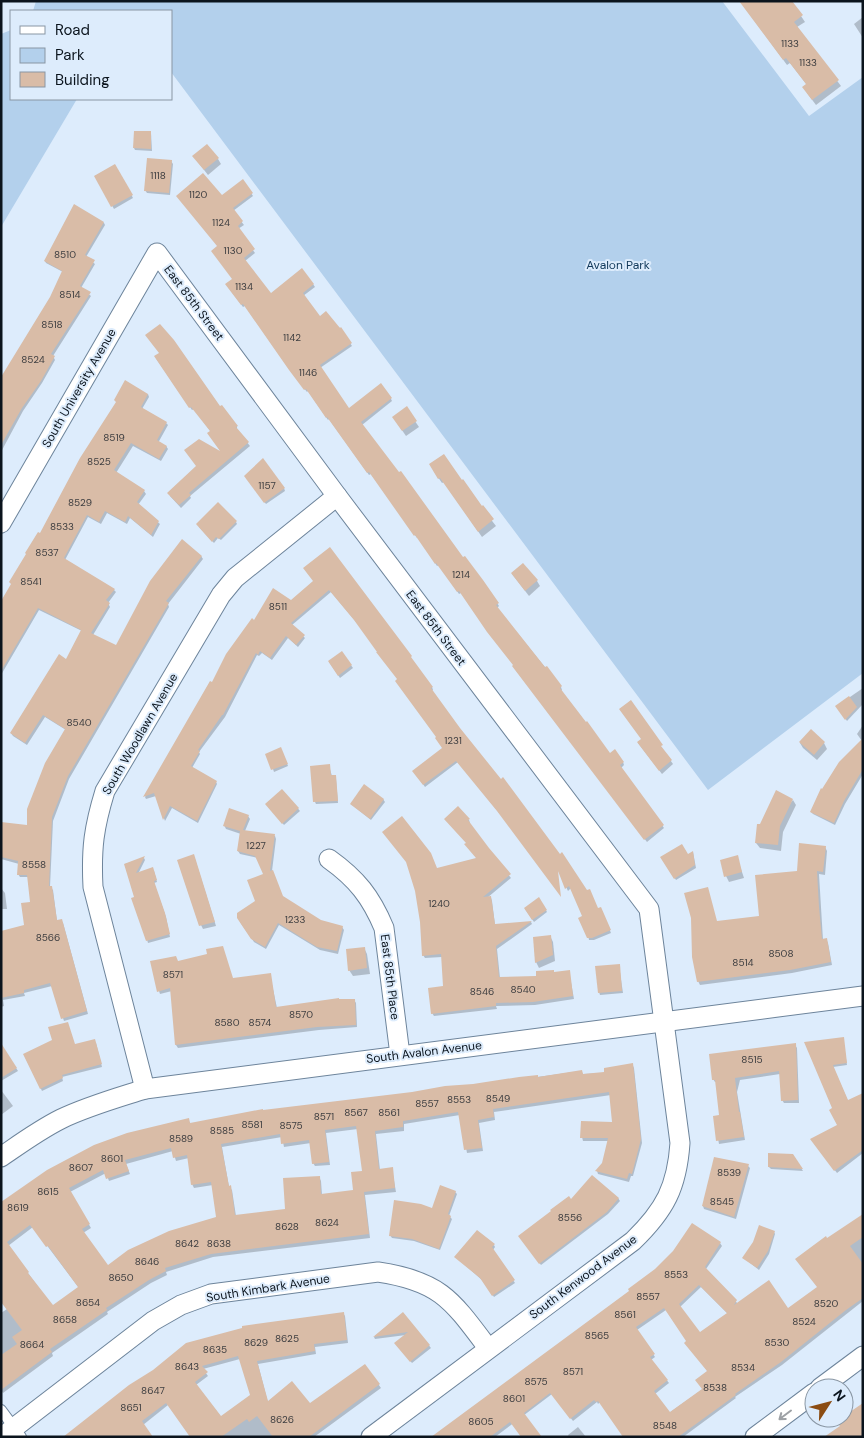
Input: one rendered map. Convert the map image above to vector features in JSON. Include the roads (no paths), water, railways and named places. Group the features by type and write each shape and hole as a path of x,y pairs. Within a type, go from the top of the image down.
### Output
{"street":[{"name":"East 85th Street","path":"157,253 337,496 649,909 665,1022"},
{"name":"South University Avenue","path":"1,522 157,253"},
{"name":"South Woodlawn Avenue","path":"146,1089 93,887 91,857 95,824 105,791 221,595 234,578 337,496"},
{"name":"East 85th Place","path":"330,859 347,872 364,890 384,928 400,1055"},
{"name":"South Avalon Avenue","path":"1,1157 60,1119 146,1089 863,996"},
{"name":"South Kenwood Avenue","path":"371,1437 633,1241 661,1209 673,1186 678,1165 680,1143 665,1022"},
{"name":"South Kimbark Avenue","path":"12,1434 153,1321 181,1305 212,1294 378,1272 401,1275 424,1283 442,1294 457,1308 488,1348"},
{"path":"833,1378 863,1356"},
{"path":"756,1437 804,1401"}],"lane":[{"path":"1,1410 12,1434"}],"park label":[{"name":"Avalon Park","path":"618,265"}]}
